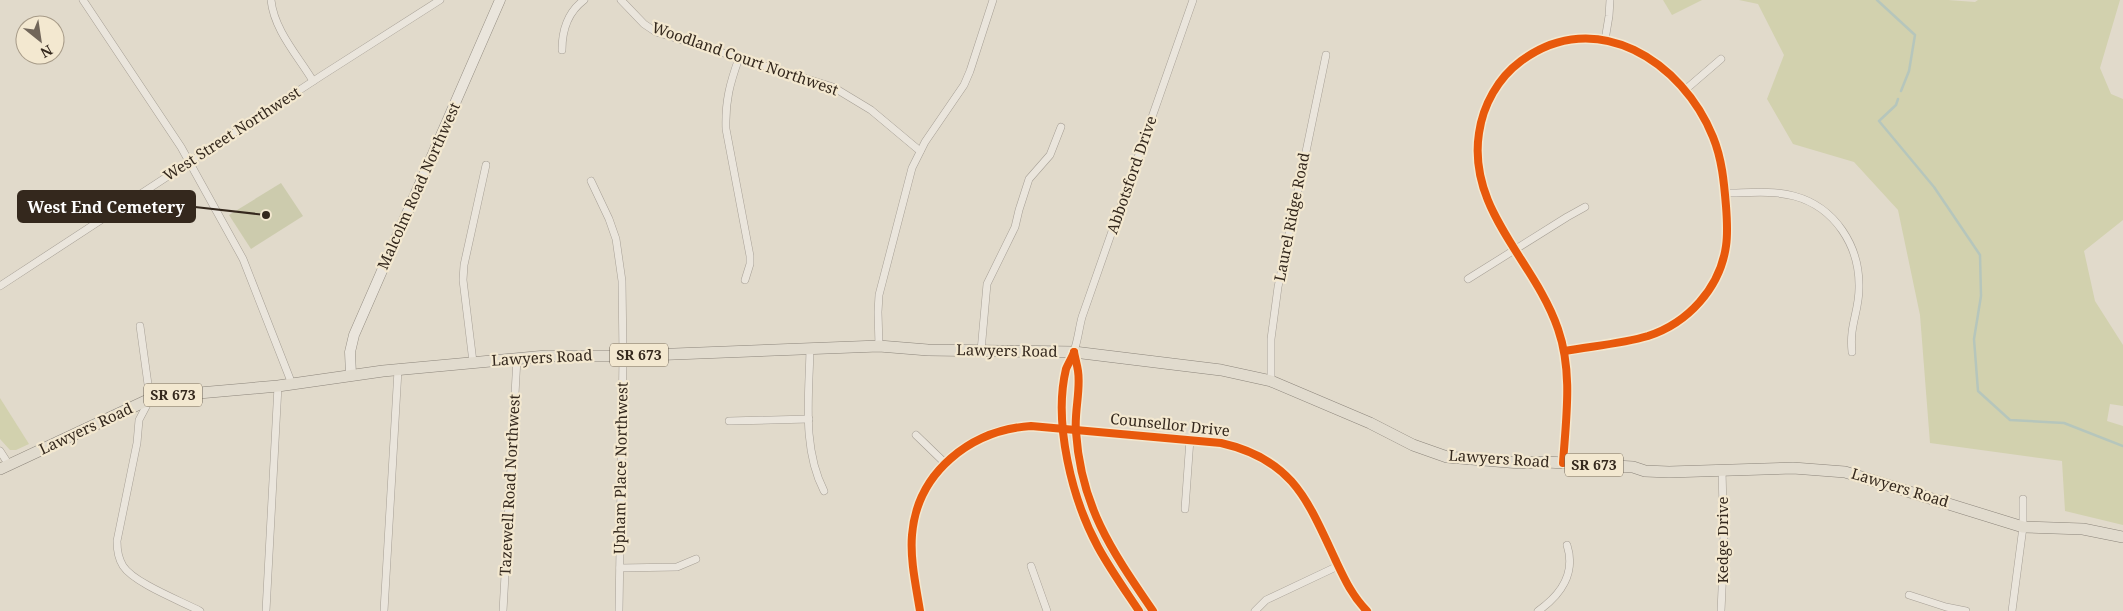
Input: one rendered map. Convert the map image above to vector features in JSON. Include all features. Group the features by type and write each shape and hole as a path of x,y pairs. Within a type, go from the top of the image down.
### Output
{"main road":[{"name":"Malcolm Road Northwest","path":"351,374 350,352 354,335 500,0"},
{"name":"Lawyers Road","path":"4,467 150,399 278,386 351,374 517,358 810,350 879,346 928,350 1074,352 1221,370 1271,381 1370,423 1413,445 1447,457 1520,463 1563,463 1633,468 1645,471 1793,468 1845,472 2023,527 2083,529 2123,537"}],"street":[{"path":"83,0 190,162 243,259 292,384"},
{"path":"271,0 274,18 314,81"},
{"name":"West Street Northwest","path":"0,286 440,0"},
{"path":"562,50 562,40 567,23 577,6 584,0"},
{"name":"Woodland Court Northwest","path":"620,0 644,24 656,32 813,80 852,98 888,123 920,151"},
{"path":"879,346 878,312 880,295 906,186 920,151 967,78 993,0"},
{"name":"Abbotsford Drive","path":"1139,611 1102,554 1086,524 1071,477 1063,429 1063,398 1066,369 1074,352 1082,317 1193,0"},
{"path":"1606,40 1610,16 1610,0"},
{"path":"1563,463 1568,391 1564,351 1559,332 1546,300 1489,205 1480,170 1479,134 1486,106 1504,76 1516,65 1539,49 1568,40 1606,40 1630,47 1660,65 1685,90 1706,120 1714,138 1723,174 1728,233 1722,262 1709,290 1690,312 1678,322 1650,335 1564,351"},
{"name":"Laurel Ridge Road","path":"1271,381 1271,339 1278,287 1326,55"},
{"path":"739,58 726,97 725,111 726,129 750,256 750,264 745,280"},
{"path":"1685,90 1721,59"},
{"path":"981,351 987,284 1015,227 1029,180 1050,155 1061,127"},
{"path":"473,362 463,280 464,264 486,165"},
{"name":"Upham Place Northwest","path":"591,181 609,219 620,260 622,281 623,356 619,611"},
{"path":"1725,193 1780,193 1794,196 1819,207 1841,227 1853,249 1859,277 1859,291 1850,336 1852,352"},
{"path":"1468,279 1585,207"},
{"path":"140,326 150,399 139,420 137,443 116,541 116,550 124,568 130,574 200,611"},
{"path":"810,350 809,419 811,455 814,468 824,491"},
{"name":"Abbotsford Drive","path":"1074,352 1078,372 1076,429 1081,476 1094,516 1111,549 1153,611"},
{"name":"Tazewell Road Northwest","path":"503,611 517,358"},
{"path":"384,611 398,370"},
{"path":"266,611 278,386"},
{"path":"729,421 809,419"},
{"name":"Counsellor Drive","path":"920,611 912,561 912,534 920,502 926,488 945,463 969,444 1003,430 1031,426 1190,439 1237,446 1264,458 1277,467 1300,490 1309,503 1338,566 1356,599 1367,611"},
{"path":"916,435 945,463"},
{"path":"1185,509 1190,439"},
{"path":"0,451 4,467"},
{"name":"Kedge Drive","path":"1721,611 1723,582 1722,470"},
{"path":"2012,611 2023,527 2023,499"},
{"path":"1538,611 1557,594 1568,575 1571,561 1567,545"},
{"path":"620,568 677,567 696,560"},
{"path":"1031,566 1047,611"},
{"path":"1255,611 1266,600 1338,566"},
{"path":"1909,595 1939,605 1966,611"}],"green space":[{"path":"1663,0 1702,0 1672,15"},
{"path":"1739,0 1948,0 1975,2 1978,0 2120,0 2100,68 2111,94 2123,99 2123,220 2084,251 2095,301 2123,345 2123,406 2110,404 2107,421 2123,426 2123,525 2065,511 2062,461 1930,443 1920,315 1898,210 1854,162 1793,144 1767,99 1784,55 1758,4"},
{"path":"281,183 303,216 251,249 229,215"},
{"path":"0,398 29,444 16,450 10,450 0,439"}],"waterway":[{"path":"1877,0 1915,35 1909,71 1901,91"},
{"path":"1898,99 1896,105 1879,121 1934,187 1980,255 1981,296 1974,339 1978,391 2010,420 2064,423 2123,446"}],"cycle path":[{"path":"1563,463 1567,412 1567,378 1563,345 1548,304 1505,234 1483,187 1478,161 1479,133 1484,112 1493,93 1505,75 1521,61 1550,45 1578,39 1607,41 1634,50 1659,65 1681,86 1699,110 1713,137 1721,162 1727,216 1726,246 1723,261 1709,290 1689,313 1676,322 1663,330 1638,339 1564,351"},
{"path":"1074,352 1066,369 1062,413 1067,460 1073,484 1080,507 1098,547 1139,611"},
{"path":"1074,352 1079,378 1076,432 1084,483 1101,527 1112,548 1153,611"},
{"path":"920,611 914,573 912,535 916,512 924,492 936,474 951,458 968,446 988,436 1009,429 1031,426 1221,443 1245,450 1265,459 1294,484 1305,500 1349,586 1367,611"}],"place":[{"name":"West End Cemetery","path":"266,215"}]}
